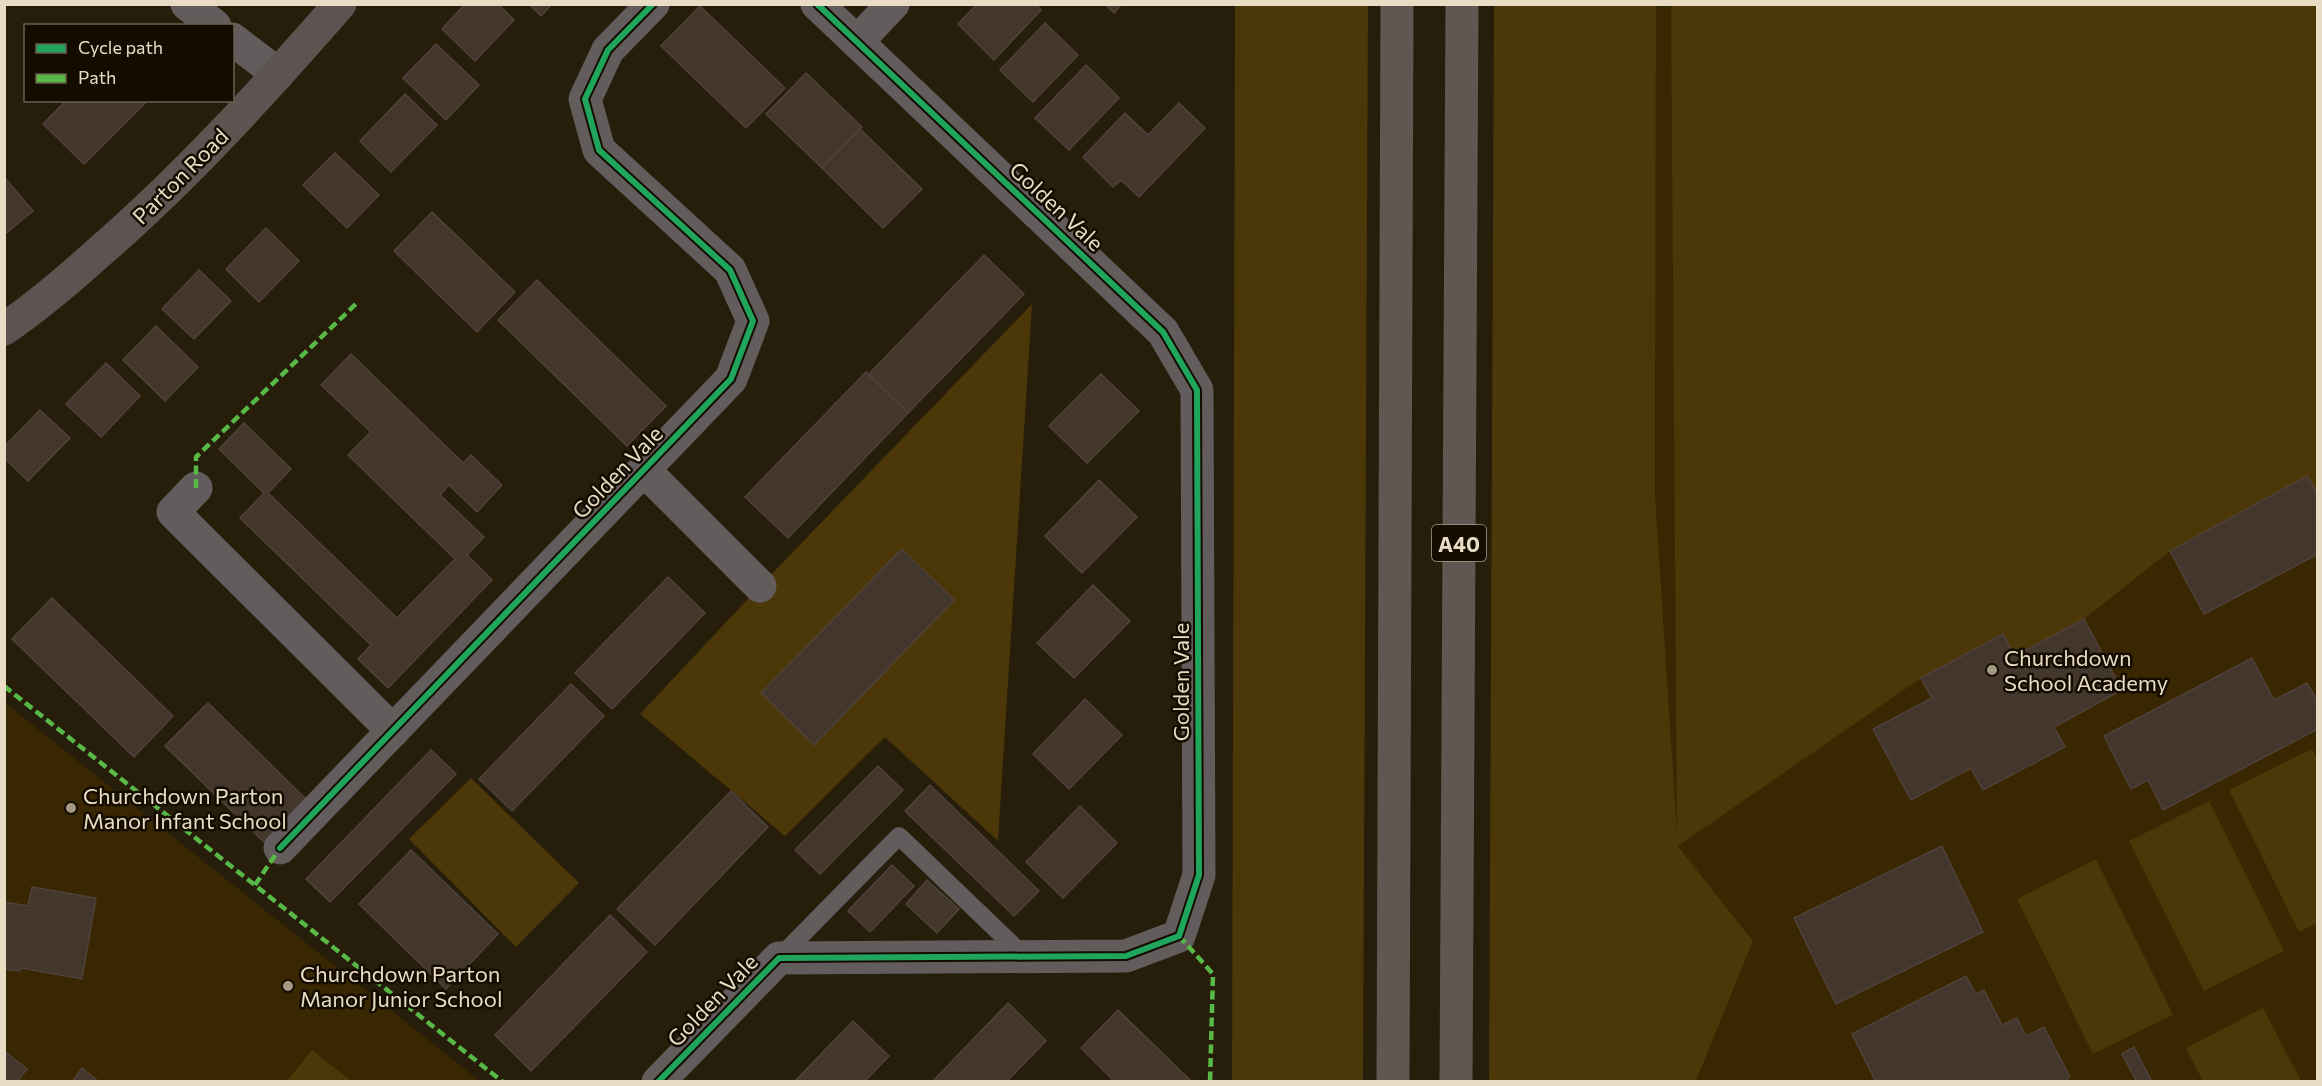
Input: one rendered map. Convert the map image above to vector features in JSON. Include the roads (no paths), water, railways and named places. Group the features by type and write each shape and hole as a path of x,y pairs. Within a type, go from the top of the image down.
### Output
{"highway":[{"path":"1393,1082 1397,4"},
{"name":"A40","path":"1456,1082 1462,4"}],"street":[{"path":"187,4 212,24"},
{"name":"Parton Road","path":"4,329 37,307 134,222 205,153 340,4"},
{"name":"Golden Vale","path":"280,848 731,379 753,321 730,270 599,150 585,99 608,50 653,4"},
{"name":"Golden Vale","path":"658,1082 779,958 1126,956 1179,936 1199,875 1197,390 1164,332 818,4"},
{"path":"857,42 893,4"},
{"path":"234,41 278,74"},
{"name":"Golden Vale","path":"644,470 760,586"},
{"path":"196,488 173,512 393,731"}],"lane":[{"name":"Golden Vale","path":"779,958 899,836 1025,957"}],"place":[{"name":"Churchdown School Academy","path":"1992,670"},
{"name":"Churchdown Parton Manor Infant School","path":"71,808"},
{"name":"Churchdown Parton Manor Junior School","path":"288,986"}]}
